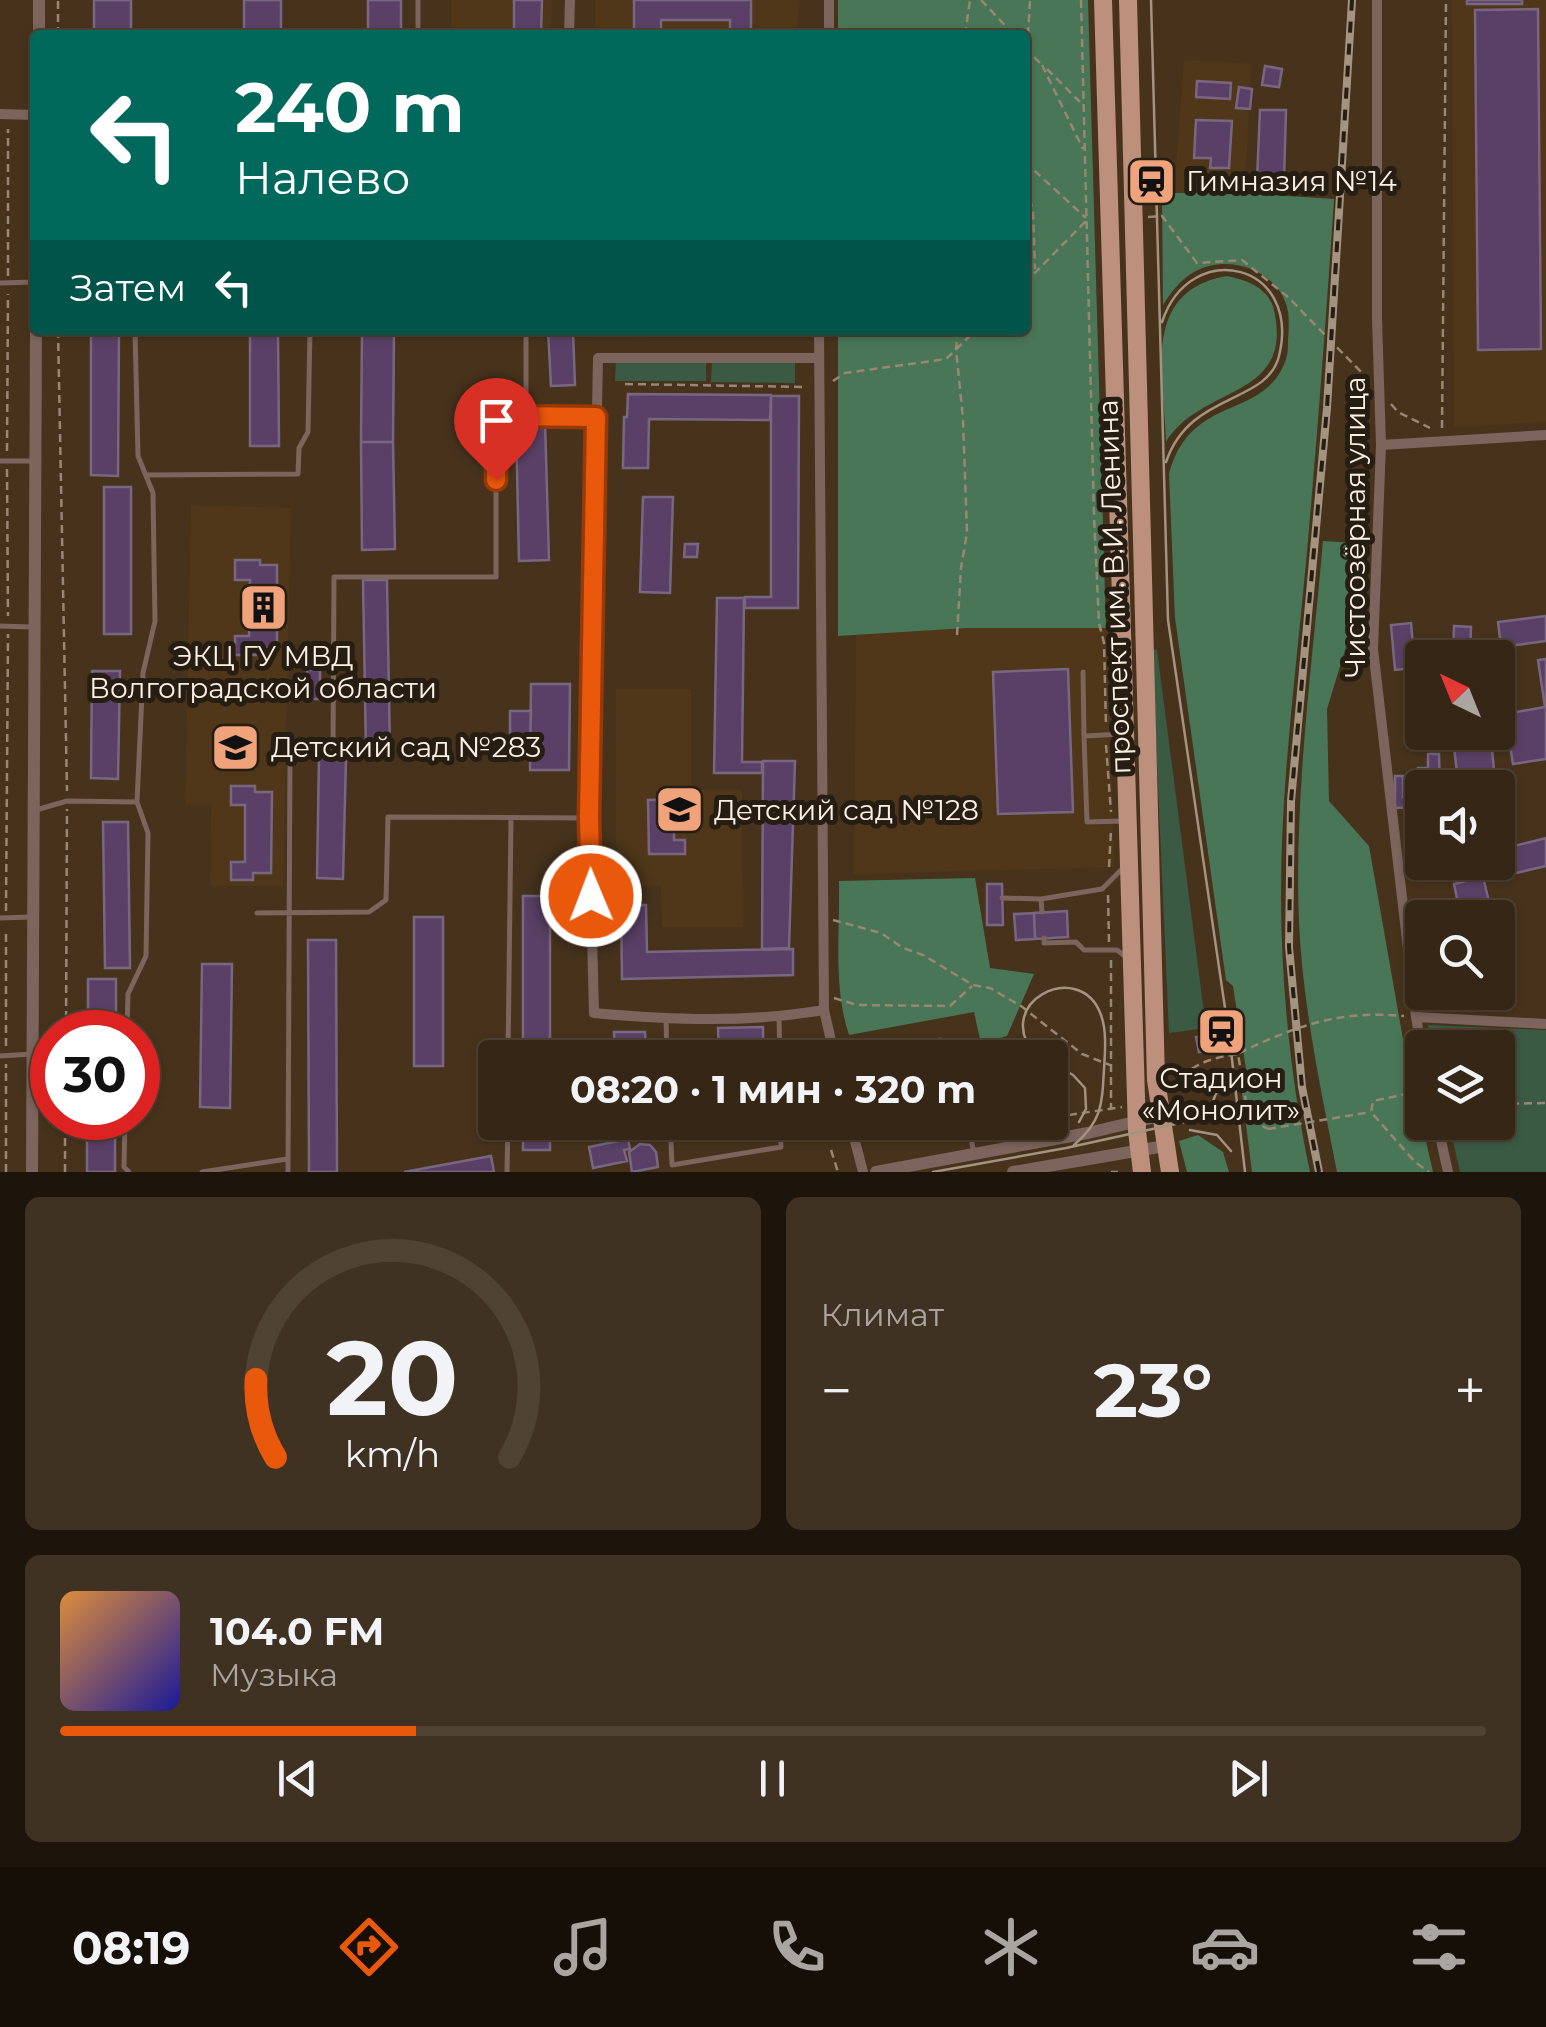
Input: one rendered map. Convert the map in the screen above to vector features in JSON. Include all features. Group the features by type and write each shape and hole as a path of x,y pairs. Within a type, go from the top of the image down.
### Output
{"main road":[{"name":"проспект им. В.И. Ленина","path":"1103,0 1126,734 1120,821 1130,861 1138,1151 1142,1172"},
{"name":"проспект им. В.И. Ленина","path":"1128,0 1159,1109 1170,1172"}],"street":[{"path":"39,0 39,30"},
{"path":"569,30 570,0"},
{"path":"829,0 829,30"},
{"name":"Чистоозёрная улица","path":"1377,0 1381,445 1372,648 1418,1030"},
{"path":"4,114 30,115"},
{"path":"34,1010 36,335"},
{"path":"820,335 824,1010 831,1040"},
{"path":"818,358 598,358 589,818 594,1013 666,1019 779,1018 824,1010"},
{"path":"1381,445 1546,434"},
{"path":"1416,1017 1546,1024"},
{"path":"876,1172 974,1154 1159,1109"},
{"path":"32,1140 32,1172"},
{"path":"855,1140 863,1172"},
{"path":"1441,1140 1448,1172"},
{"path":"1013,1172 1060,1168 1165,1146"}],"lane":[{"path":"418,0 418,30"},
{"path":"4,283 30,282"},
{"path":"128,1010 128,994 146,956 148,833 137,802 142,673 155,621 153,493 138,456 136,335"},
{"path":"146,475 298,474 299,448 308,432 310,335"},
{"path":"526,335 526,416"},
{"path":"288,1172 290,750 334,752 334,577 496,577 496,416 596,417"},
{"path":"4,461 36,461"},
{"path":"4,626 36,627"},
{"path":"1083,672 1087,822 1120,821"},
{"path":"1084,736 1126,734"},
{"path":"36,810 68,802 137,802"},
{"path":"257,913 369,912 386,900 388,817 589,818"},
{"path":"508,1040 511,818"},
{"path":"1002,898 1041,899 1090,892 1108,884 1130,861"},
{"path":"1041,899 1042,912"},
{"path":"3,918 35,916"},
{"path":"1044,938 1044,943 1076,942 1084,950 1117,950 1132,961"},
{"path":"779,1018 780,1040"},
{"path":"666,1019 667,1040"},
{"path":"3,1056 30,1054"},
{"path":"125,1140 124,1167 129,1172"},
{"path":"507,1172 508,1140"},
{"path":"671,1140 672,1165 780,1147 780,1140"},
{"path":"970,1140 974,1154"},
{"path":"202,1172 287,1159"}],"path":[{"path":"58,0 58,30"},
{"path":"966,30 970,0"},
{"path":"982,0 1009,30"},
{"path":"1028,30 1030,0"},
{"path":"1081,0 1099,623 1104,643 1106,735 1120,821 1108,884 1111,1108"},
{"path":"1142,217 1162,216 1196,263 1242,260 1288,296 1398,412 1442,435 1446,0"},
{"path":"1030,53 1082,103"},
{"path":"1042,65 1084,152"},
{"path":"4,114 6,1172"},
{"path":"1030,167 1087,220"},
{"path":"1030,201 1035,272"},
{"path":"1030,278 1087,220"},
{"path":"58,335 68,802 66,1010"},
{"path":"957,335 968,533 961,568 957,635"},
{"path":"625,384 820,386 845,372 946,359 971,335"},
{"path":"833,920 882,932 903,948 973,985 990,988 1021,1006 1082,1054 1111,1066"},
{"path":"833,998 857,1005 950,1006 973,985"},
{"path":"1159,1109 1172,1100 1178,1080 1210,1058 1238,1054 1297,1026 1325,1018 1382,1014 1416,1017"},
{"path":"1238,1054 1249,1119 1268,1129 1371,1112"},
{"path":"1371,1112 1373,1100 1405,1094"},
{"path":"1515,1104 1546,1103"},
{"path":"1069,1115 1111,1108 1137,1113"},
{"path":"1371,1112 1429,1172"},
{"path":"65,1140 65,1172"},
{"path":"831,1150 838,1172"},
{"path":"1110,1172 1118,1172"}],"shaded area":[{"path":"451,0 552,0 551,30 451,30"},
{"path":"595,0 799,0 798,30 595,30"},
{"path":"1452,0 1546,0 1546,422 1454,427"},
{"path":"1184,60 1251,64 1245,193 1174,193"},
{"path":"596,335 793,335 596,338"},
{"path":"191,505 291,508 283,886 210,886 211,805 185,804"},
{"path":"967,628 1106,628 1114,867 854,874 856,635"},
{"name":"Детский сад №128","path":"616,689 691,689 691,790 742,790 743,927 662,927 661,886 616,886"}],"green space":[{"path":"838,0 1088,0 1106,628 967,628 838,636 838,335 1030,335 1030,30 838,30"},
{"path":"1162,193 1334,199 1282,852 1285,999 1297,1104 1310,1172 1252,1172 1239,1070 1246,1069 1233,986 1226,980 1175,618 1169,474 1179,448 1193,431 1260,393 1274,380 1287,354 1288,310 1269,280 1233,264 1194,272 1163,305"},
{"path":"1227,276 1256,286 1271,302 1277,339 1271,360 1258,376 1182,423 1166,442 1161,365 1169,318 1180,299 1199,285"},
{"path":"712,360 795,361 795,383 711,382"},
{"path":"616,361 706,361 706,381 615,381"},
{"path":"1323,541 1356,543 1356,614 1327,709 1329,801 1369,846 1405,1049 1405,1140 1426,1140 1433,1172 1337,1172 1301,954 1298,875 1305,732"},
{"path":"1152,649 1157,650 1206,1028 1169,1033"},
{"path":"975,878 990,968 1034,974 1007,1036 980,1040 974,1012 849,1035 839,979 839,881"},
{"path":"1428,1025 1546,1030 1546,1172 1460,1172 1453,1140 1515,1140 1515,1030 1429,1030"},
{"path":"1198,1135 1223,1152 1229,1172 1187,1172 1179,1141"}],"building":[{"path":"94,0 131,0 131,30 94,30"},
{"path":"244,0 281,0 281,30 244,30"},
{"path":"368,0 401,0 401,30 368,30"},
{"path":"514,0 542,0 541,30 514,30"},
{"path":"634,0 751,0 751,30 730,30 730,20 661,20 661,30 634,30"},
{"path":"1467,0 1522,0 1522,4 1467,4"},
{"path":"1538,9 1541,349 1478,350 1475,10"},
{"path":"1265,66 1282,69 1279,87 1262,85"},
{"path":"1197,81 1231,83 1230,99 1196,97"},
{"path":"1239,87 1252,89 1250,109 1236,108"},
{"path":"1260,110 1286,110 1284,181 1257,180"},
{"path":"1196,120 1232,121 1229,168 1210,168 1211,158 1194,158"},
{"path":"91,335 119,335 118,476 91,475"},
{"path":"250,335 278,335 279,446 250,446"},
{"path":"362,335 394,335 393,442 361,442"},
{"path":"548,335 573,335 575,385 551,386"},
{"path":"628,394 771,395 770,420 649,419 648,468 623,468"},
{"path":"771,396 799,396 798,608 745,608 745,597 771,597"},
{"path":"545,422 549,560 519,561 516,423"},
{"path":"361,442 393,442 395,549 362,550"},
{"path":"104,487 131,487 131,634 104,634"},
{"path":"643,497 673,497 670,593 640,592"},
{"path":"685,544 698,544 697,557 684,557"},
{"name":"ЭКЦ ГУ МВД Волгоградской области","path":"235,560 277,565 277,648 258,648 258,655 235,655 235,636 249,636 250,580 235,580"},
{"path":"363,580 387,580 390,752 366,752"},
{"path":"717,598 744,598 742,762 762,762 762,773 714,773"},
{"path":"1546,616 1546,641 1515,645 1515,640 1500,640 1498,622"},
{"path":"1411,623 1413,640 1405,640 1405,669 1395,670 1391,625"},
{"path":"1454,626 1471,627 1471,640 1454,640"},
{"path":"1546,659 1546,759 1513,764 1515,712 1545,707 1538,660"},
{"path":"1068,669 1073,812 998,814 993,672"},
{"path":"307,670 320,670 320,699 307,699"},
{"path":"92,671 120,671 118,779 91,778"},
{"path":"531,684 570,684 569,770 530,770"},
{"path":"510,711 531,711 530,746 510,746"},
{"path":"1454,750 1492,750 1494,770 1457,770"},
{"path":"1428,754 1439,754 1439,770 1418,770 1428,768"},
{"path":"319,757 346,758 343,879 317,878"},
{"path":"763,761 795,761 789,948 762,949"},
{"path":"1395,776 1403,776 1405,808 1395,808"},
{"path":"231,786 255,786 255,792 272,792 271,873 253,873 253,880 231,880 231,862 245,862 245,805 231,805"},
{"path":"684,799 685,813 674,813 674,840 685,840 685,854 649,854 648,800"},
{"path":"103,822 128,822 130,968 105,968"},
{"path":"1546,838 1546,866 1515,873 1515,846"},
{"path":"1484,880 1489,900 1457,900 1454,884"},
{"path":"987,884 1002,884 1003,925 987,925"},
{"path":"523,896 550,896 550,1040 523,1040"},
{"path":"621,905 646,905 647,952 793,949 793,975 622,979"},
{"path":"1067,911 1068,937 1035,939 1034,913"},
{"path":"1034,913 1035,939 1016,940 1014,914"},
{"path":"414,917 443,917 443,1066 414,1066"},
{"path":"308,940 336,940 337,1172 309,1172"},
{"path":"202,964 232,964 230,1108 200,1107"},
{"path":"88,979 116,979 116,1010 88,1010"},
{"path":"763,1027 763,1040 718,1040 718,1028"},
{"path":"614,1032 645,1032 645,1040 614,1040"},
{"path":"1211,1035 1213,1050 1199,1052 1196,1037"},
{"path":"87,1140 115,1140 115,1172 87,1172"},
{"path":"523,1140 550,1140 550,1150 523,1150"},
{"path":"628,1140 630,1149 624,1150 627,1161 593,1168 589,1147"},
{"path":"640,1144 650,1145 656,1152 658,1167 632,1172 629,1152"},
{"path":"491,1156 494,1172 404,1172"}],"tram line":[{"path":"1151,0 1168,620 1230,1042 1245,1172"},
{"path":"1162,322 1176,295 1195,278 1217,271 1240,272 1259,282 1274,299 1282,324 1279,356 1272,372 1192,422 1177,439 1166,462"},
{"path":"1026,1040 1023,1020 1030,1005 1058,988 1075,989 1090,998 1101,1015 1105,1049 1099,1112 1074,1145"},
{"path":"1068,1072 1085,1088 1086,1109 1079,1122"},
{"path":"933,1172 1198,1119 1209,1112 1221,1080"},
{"path":"1190,1130 1217,1135 1231,1151"}],"railway":[{"path":"1319,1172 1302,1087 1289,947 1291,801 1327,408 1352,0"}],"place":[{"name":"Гимназия №14","path":"1151,181"},
{"name":"ЭКЦ ГУ МВД Волгоградской области","path":"263,608"},
{"name":"Детский сад №283","path":"236,747"},
{"name":"Детский сад №128","path":"679,810"},
{"name":"Стадион «Монолит»","path":"1221,1031"}],"route":[{"path":"496,480 496,416 596,417 591,896"}]}
